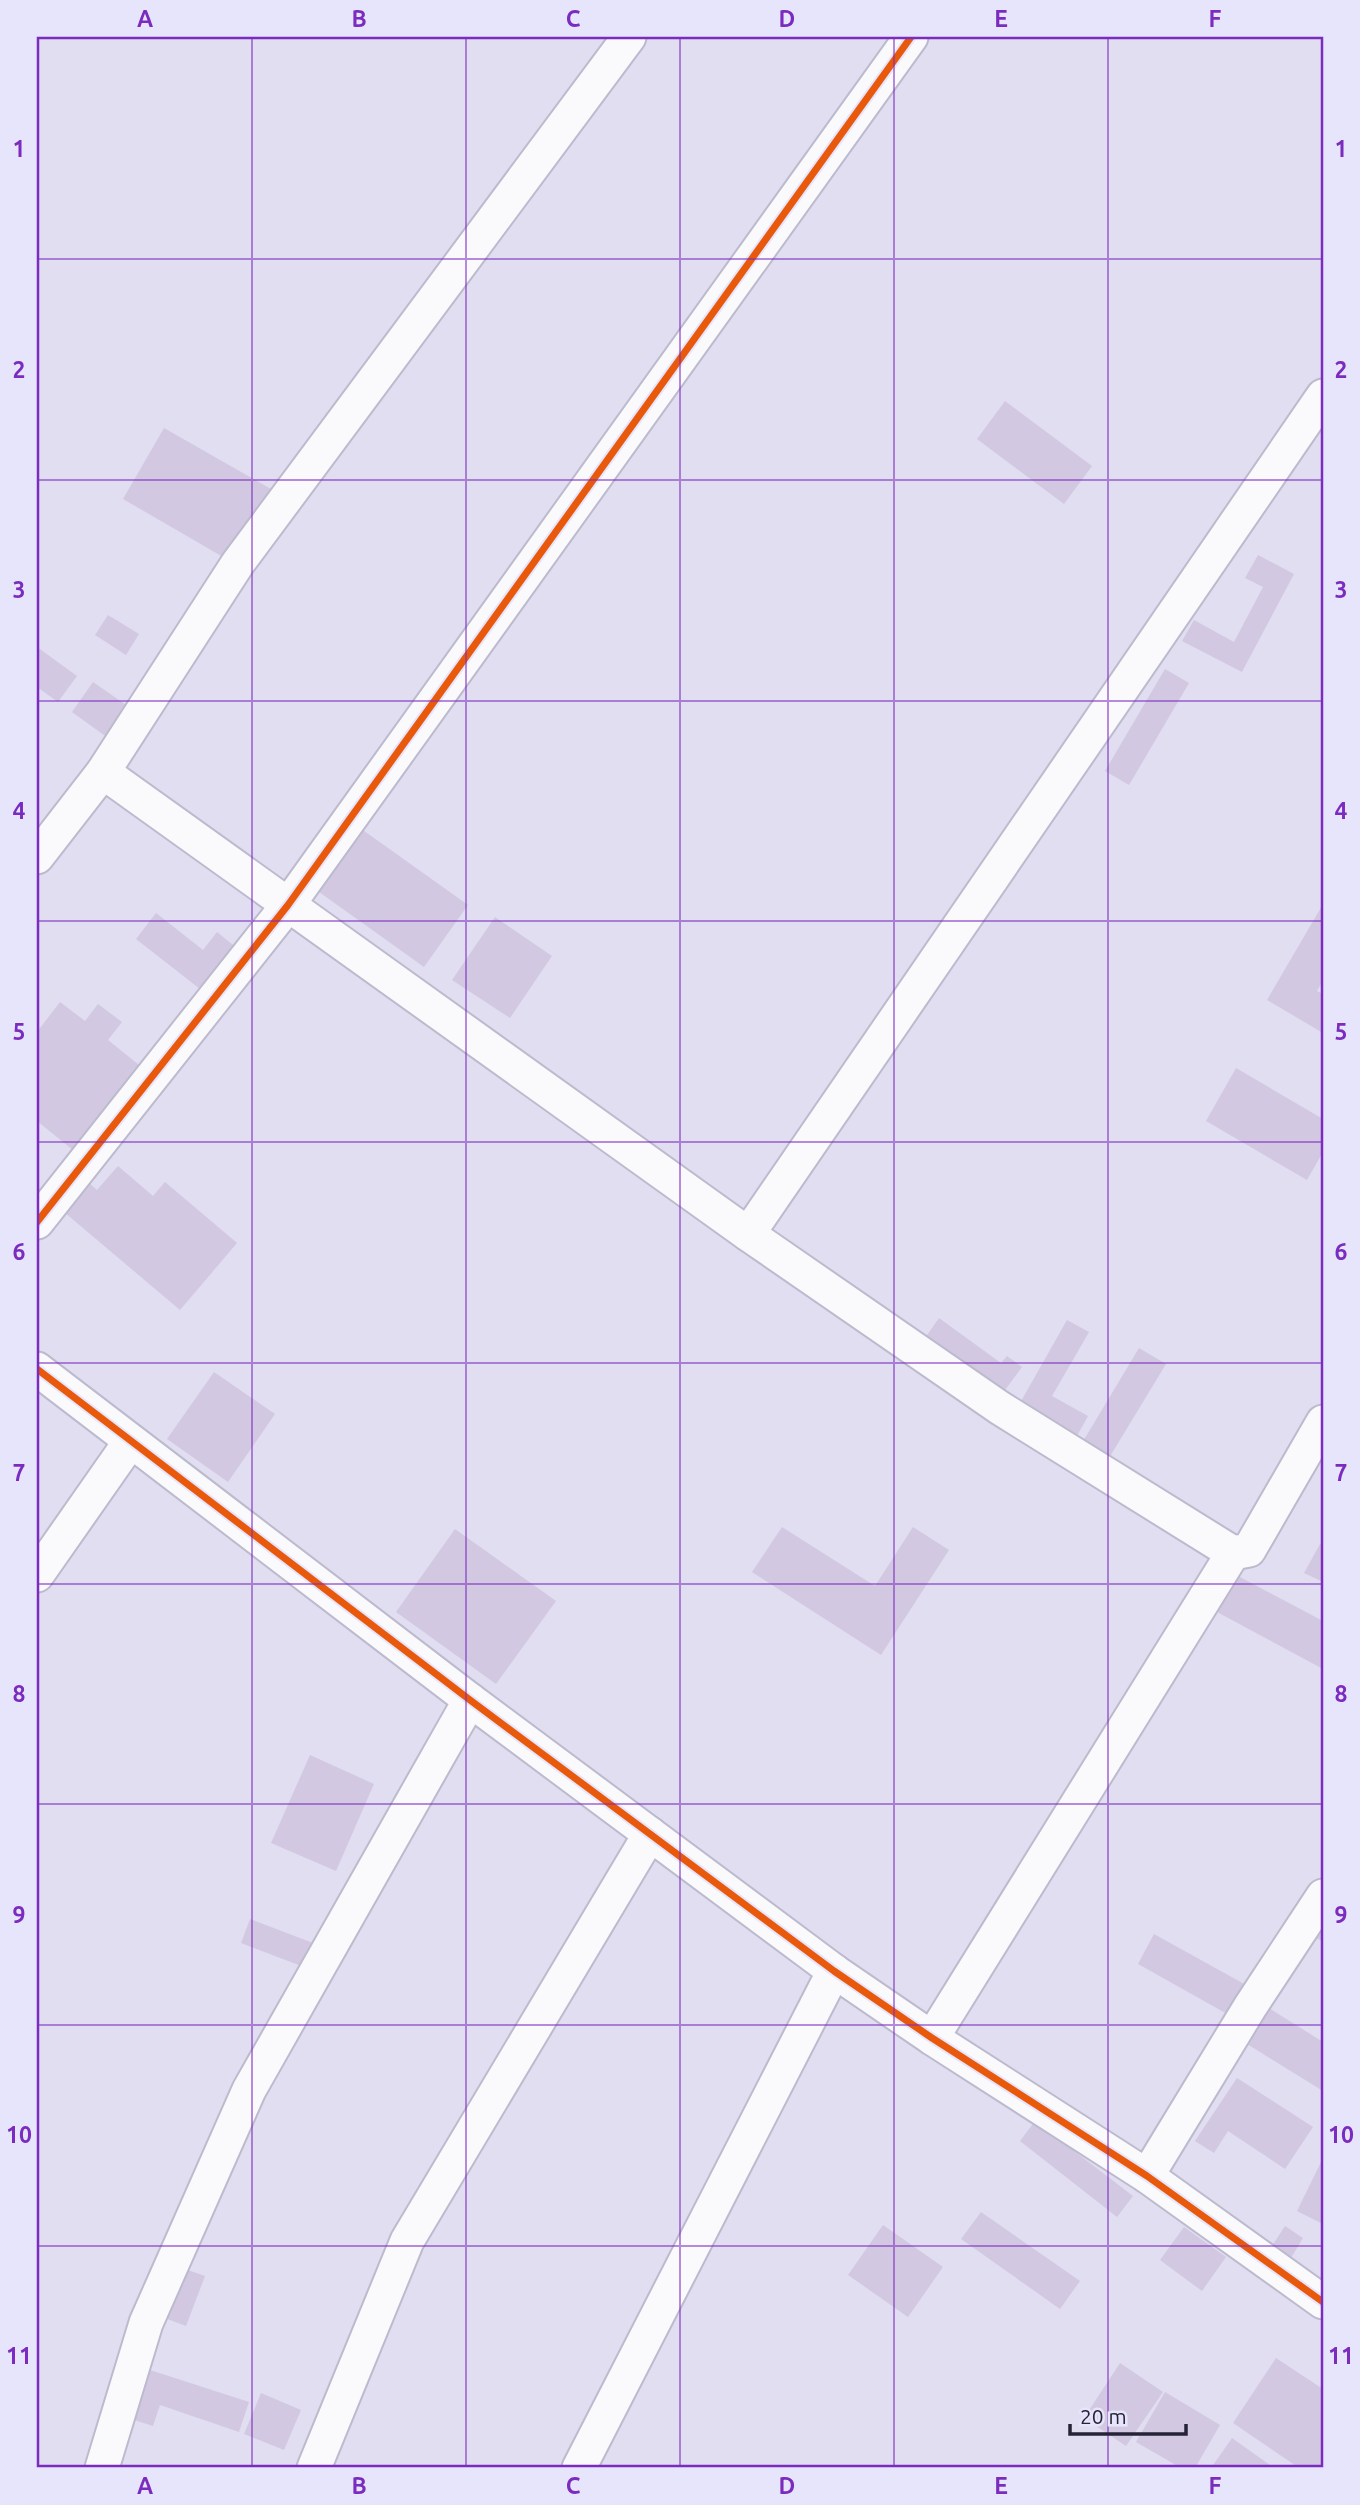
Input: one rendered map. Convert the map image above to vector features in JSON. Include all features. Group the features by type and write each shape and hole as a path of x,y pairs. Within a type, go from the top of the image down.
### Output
{"street":[{"path":"37,856 103,772 238,563 629,37"},
{"path":"37,1222 288,905 911,37"},
{"path":"748,1234 1323,396"},
{"path":"103,772 748,1234 1000,1408 1233,1553 1249,1550 1323,1422"},
{"path":"37,1369 470,1700 834,1972 1147,2176 1323,2302"},
{"path":"37,1575 130,1442"},
{"path":"932,2038 1233,1553"},
{"path":"102,2468 146,2323 249,2090 470,1700"},
{"path":"314,2468 407,2241 650,1834"},
{"path":"1147,2176 1250,2007 1323,1896"},
{"path":"579,2468 834,1972"}],"building":[{"path":"1005,401 1092,466 1064,504 977,439"},
{"path":"164,428 271,489 230,561 123,499"},
{"path":"1258,555 1294,574 1242,672 1182,641 1194,620 1234,642 1263,587 1245,578"},
{"path":"108,615 139,634 126,655 95,635"},
{"path":"37,647 77,676 58,702 37,687"},
{"path":"1165,669 1189,683 1129,785 1105,771"},
{"path":"93,682 129,707 108,738 72,712"},
{"path":"360,828 468,905 424,967 315,889"},
{"path":"1323,904 1323,980 1317,991 1323,994 1323,1033 1267,1000"},
{"path":"156,913 203,950 217,932 243,953 209,996 136,939"},
{"path":"495,917 552,956 510,1018 452,980"},
{"path":"60,1002 85,1021 98,1004 122,1022 108,1040 144,1069 78,1154 37,1121 37,1032"},
{"path":"1236,1068 1323,1119 1323,1152 1307,1180 1206,1121"},
{"path":"118,1166 153,1196 165,1182 237,1243 180,1310 64,1212 89,1183 97,1190"},
{"path":"939,1318 1001,1363 1007,1356 1022,1367 1002,1394 925,1338"},
{"path":"1067,1320 1089,1332 1052,1396 1088,1416 1077,1436 1020,1403"},
{"path":"1139,1348 1166,1364 1109,1458 1082,1443"},
{"path":"214,1372 275,1414 228,1482 167,1439"},
{"path":"782,1527 875,1586 913,1527 949,1550 881,1655 752,1572"},
{"path":"455,1529 556,1601 496,1684 396,1612"},
{"path":"1320,1544 1323,1546 1323,1582 1304,1573"},
{"path":"1236,1575 1323,1621 1323,1669 1217,1612"},
{"path":"310,1755 374,1784 336,1871 271,1843"},
{"path":"250,1919 313,1943 304,1967 241,1943"},
{"path":"1323,1922 1323,1942 1310,1934"},
{"path":"1154,1934 1246,1985 1229,2015 1138,1964"},
{"path":"1269,2008 1323,2042 1323,2091 1247,2044"},
{"path":"1237,2078 1313,2127 1285,2169 1228,2131 1214,2153 1195,2141"},
{"path":"1035,2121 1133,2196 1117,2217 1020,2141"},
{"path":"1323,2158 1323,2224 1297,2211"},
{"path":"981,2212 1080,2281 1060,2309 961,2239"},
{"path":"883,2225 943,2267 908,2317 848,2275"},
{"path":"1285,2226 1303,2238 1291,2258 1272,2246"},
{"path":"1184,2227 1226,2257 1202,2291 1160,2260"},
{"path":"185,2269 205,2276 186,2326 165,2318"},
{"path":"1276,2358 1323,2389 1323,2468 1299,2468 1233,2423"},
{"path":"1120,2363 1163,2392 1126,2446 1084,2418"},
{"path":"147,2369 249,2402 239,2432 160,2405 153,2426 131,2419"},
{"path":"1165,2392 1220,2425 1195,2468 1181,2468 1136,2442"},
{"path":"261,2393 301,2410 284,2450 244,2434"},
{"path":"1232,2438 1274,2468 1211,2468"}],"cycle path":[{"path":"37,1222 288,905 911,37"},
{"path":"37,1369 470,1700 834,1971 932,2038 1147,2176 1323,2302"}]}
